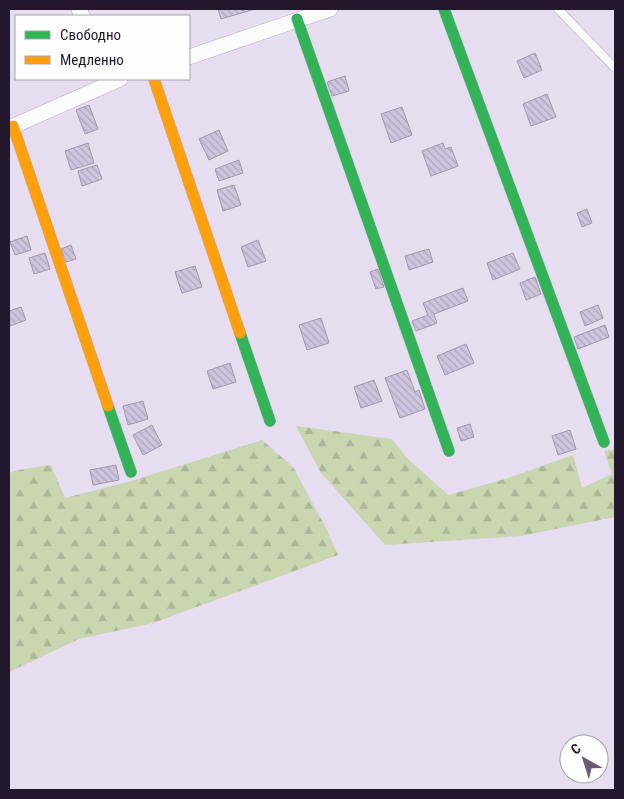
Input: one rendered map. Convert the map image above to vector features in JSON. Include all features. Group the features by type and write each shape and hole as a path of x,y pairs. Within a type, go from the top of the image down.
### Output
{"street":[{"path":"190,57 330,9"},
{"path":"444,9 604,442"},
{"path":"297,19 449,451"},
{"path":"113,80 11,127 131,472"},
{"path":"154,80 270,421"}],"lane":[{"path":"558,9 615,68"}],"green space":[{"path":"296,426 392,439 406,457 448,495 505,479 573,455 582,488 612,474 604,451 615,449 615,517 521,536 385,545 321,473"},
{"path":"262,440 293,467 326,528 338,555 153,623 79,639 9,672 9,473 51,465 65,498 131,481"}],"building":[{"path":"218,9 255,9 221,19"},
{"path":"535,53 542,70 524,78 517,61"},
{"path":"345,76 349,91 332,96 327,82"},
{"path":"547,94 556,117 531,126 523,104"},
{"path":"89,105 98,129 85,134 76,110"},
{"path":"402,107 412,135 391,143 381,114"},
{"path":"219,130 228,151 209,160 199,139"},
{"path":"88,143 94,163 71,170 65,151"},
{"path":"443,143 445,149 451,147 458,166 431,176 422,151"},
{"path":"239,160 243,173 219,181 215,169"},
{"path":"97,165 102,179 82,186 78,171"},
{"path":"234,185 241,205 223,211 217,190"},
{"path":"587,209 592,223 582,227 577,213"},
{"path":"27,236 31,250 15,255 10,242"},
{"path":"258,240 266,261 248,267 241,247"},
{"path":"71,245 76,259 66,262 61,249"},
{"path":"429,249 433,262 409,270 405,256"},
{"path":"45,253 50,269 34,274 29,258"},
{"path":"513,253 520,269 493,280 487,263"},
{"path":"195,266 202,287 182,293 175,272"},
{"path":"378,269 384,287 376,289 370,272"},
{"path":"535,277 541,294 526,300 520,283"},
{"path":"463,288 468,301 434,314 437,323 416,331 412,321 428,315 423,303"},
{"path":"598,305 603,318 585,326 580,312"},
{"path":"21,307 26,320 10,326 9,311"},
{"path":"321,318 329,343 307,350 299,325"},
{"path":"605,325 609,337 578,349 574,337"},
{"path":"466,344 474,363 445,375 437,356"},
{"path":"230,363 236,382 213,389 207,371"},
{"path":"407,370 415,392 419,390 425,409 400,418 385,378"},
{"path":"374,380 382,401 361,408 354,387"},
{"path":"143,401 148,419 128,425 123,406"},
{"path":"470,424 474,437 461,441 457,428"},
{"path":"152,425 162,445 143,455 133,435"},
{"path":"570,430 576,449 558,455 552,436"},
{"path":"116,465 119,480 93,485 90,470"}],"traffic: fast":[{"path":"444,9 604,442"},
{"path":"297,19 449,451"},
{"path":"240,333 270,421"},
{"path":"108,406 131,472"}],"traffic: slow":[{"path":"154,80 240,333"},
{"path":"13,126 108,406"}]}
